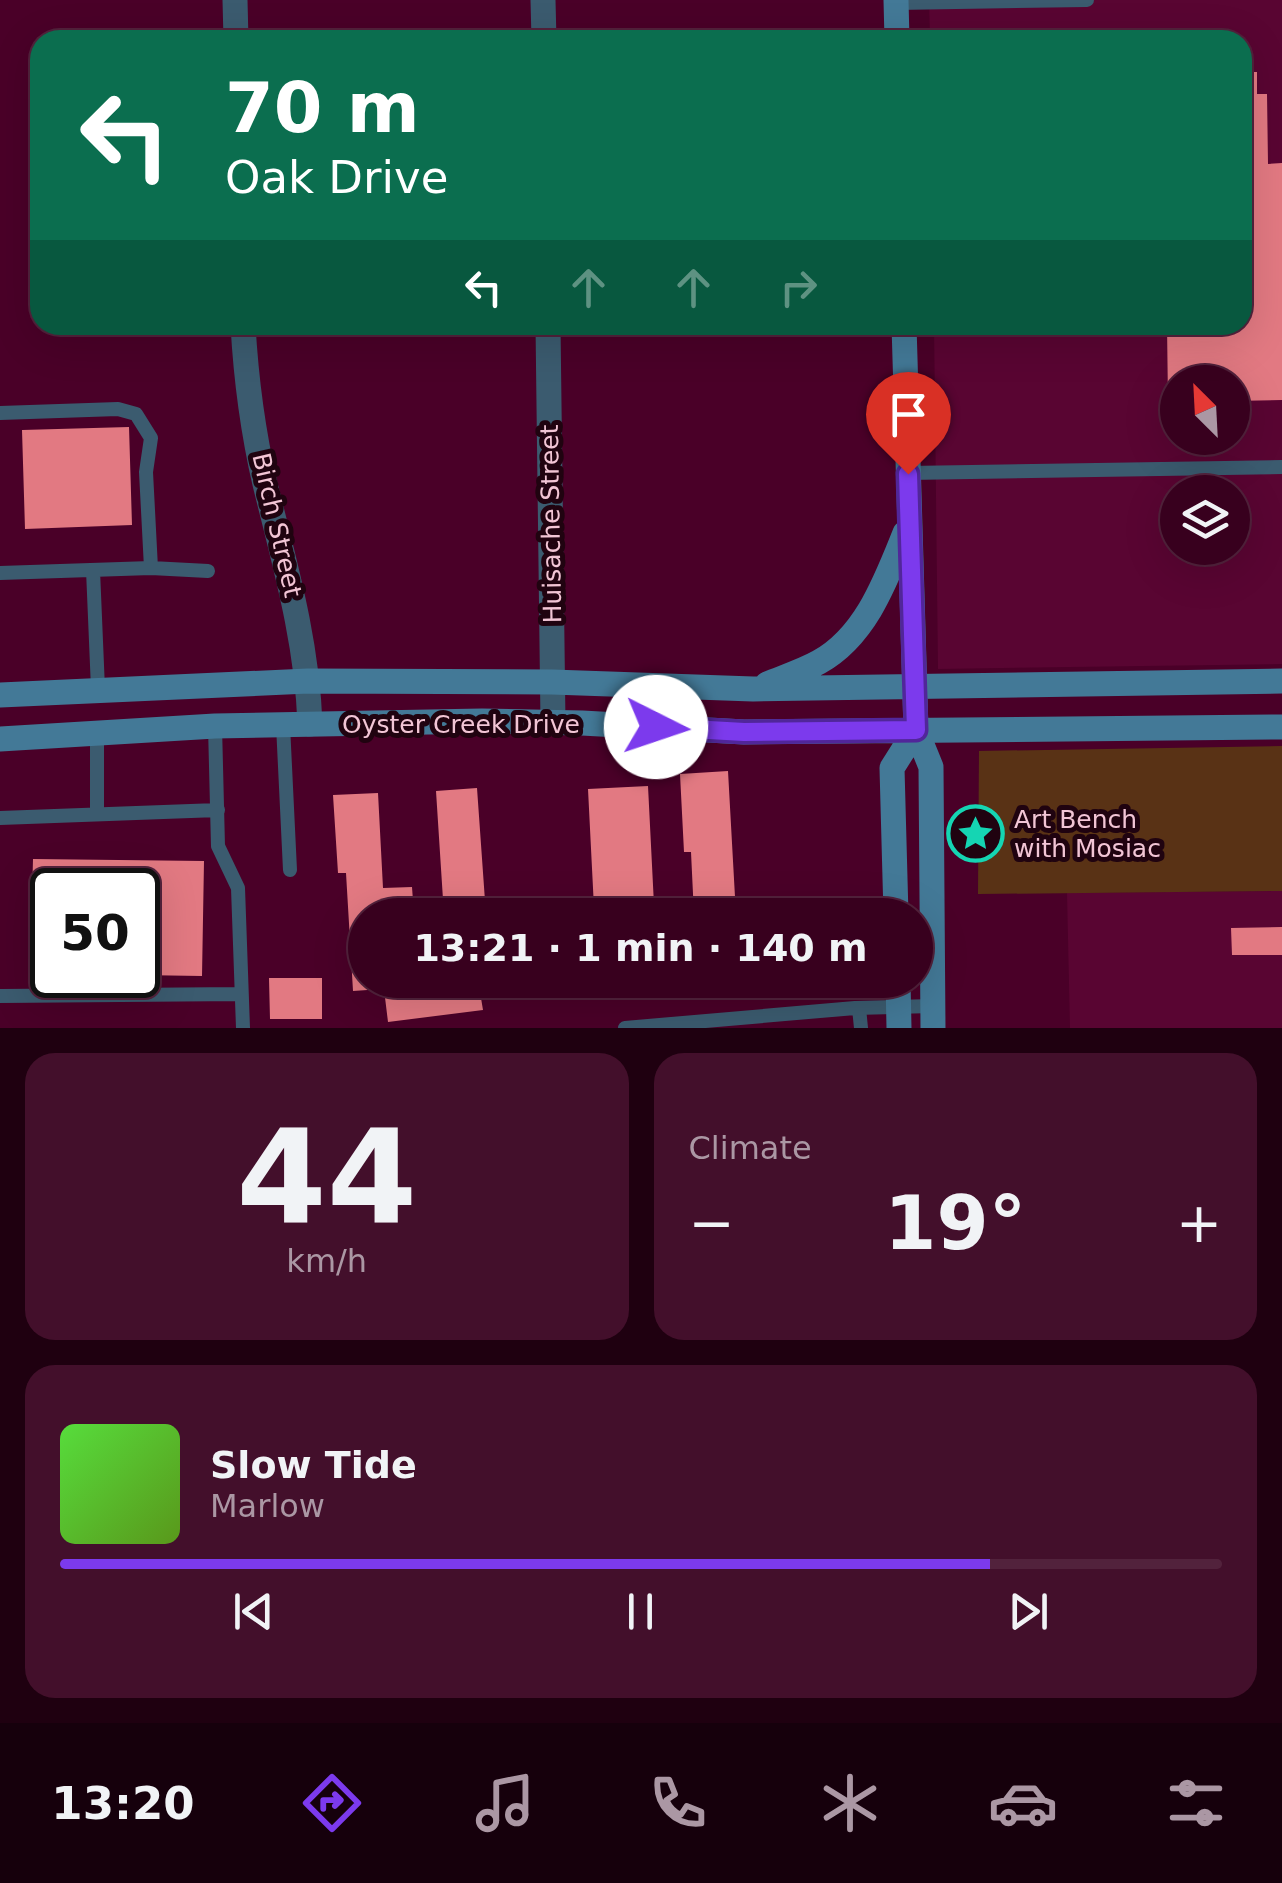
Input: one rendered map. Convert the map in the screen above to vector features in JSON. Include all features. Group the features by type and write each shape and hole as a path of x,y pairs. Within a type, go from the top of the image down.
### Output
{"main road":[{"path":"896,2 897,30"},
{"path":"904,335 916,730 930,767 933,1017"},
{"path":"753,690 819,662 838,648 878,600 909,524"},
{"name":"Oyster Creek Drive","path":"0,695 308,681 552,682 753,690 1282,681"},
{"name":"Oyster Creek Drive","path":"0,739 97,731 310,724 553,722 744,732 1282,727"},
{"path":"896,898 892,768 916,730"}],"street":[{"path":"235,0 236,30"},
{"path":"543,0 544,30"},
{"name":"Birch Street","path":"244,335 247,388 265,482 290,577 308,681 310,724"},
{"name":"Huisache Street","path":"548,335 553,722"}],"lane":[{"path":"896,2 1083,0"},
{"path":"0,414 118,409 136,414 151,438 146,472 150,568"},
{"path":"908,474 1282,467"},
{"path":"0,554 0,573 150,568 208,572"},
{"path":"93,570 98,689"},
{"path":"283,725 290,870"},
{"path":"215,726 218,846 238,888 243,1028"},
{"path":"97,731 98,814"},
{"path":"0,818 218,810"},
{"path":"0,996 242,994"},
{"path":"625,1028 860,1008 898,1017 933,1017"},
{"path":"860,1008 861,1028"}],"shaded area":[{"path":"929,0 1282,0 1282,664 938,669 934,335 1252,335 1252,30 930,30"},
{"path":"1282,746 1282,891 978,894 979,751"},
{"path":"1282,891 1282,1028 1070,1028 1067,893"}],"building":[{"path":"1252,72 1257,72 1257,94 1267,94 1268,164 1282,163 1282,400 1250,401 1250,365 1168,365 1167,335 1252,335"},
{"path":"1025,335 1127,335 1025,337"},
{"path":"129,427 132,525 25,529 22,430"},
{"path":"728,771 735,898 693,898 691,852 684,852 680,774"},
{"path":"648,786 654,898 593,898 588,789"},
{"path":"477,788 485,898 443,898 436,791"},
{"path":"378,793 383,888 412,887 413,898 348,898 348,907 346,873 338,873 333,795"},
{"path":"33,859 204,861 202,976 160,975 160,868 33,868"},
{"path":"1282,927 1282,955 1232,955 1231,928"},
{"path":"269,978 322,978 322,1019 270,1019"},
{"path":"385,998 481,998 483,1010 388,1022"}],"place":[{"name":"Art Bench with Mosiac","path":"975,833"}],"route":[{"path":"656,727 744,732 916,730 908,474"}]}
